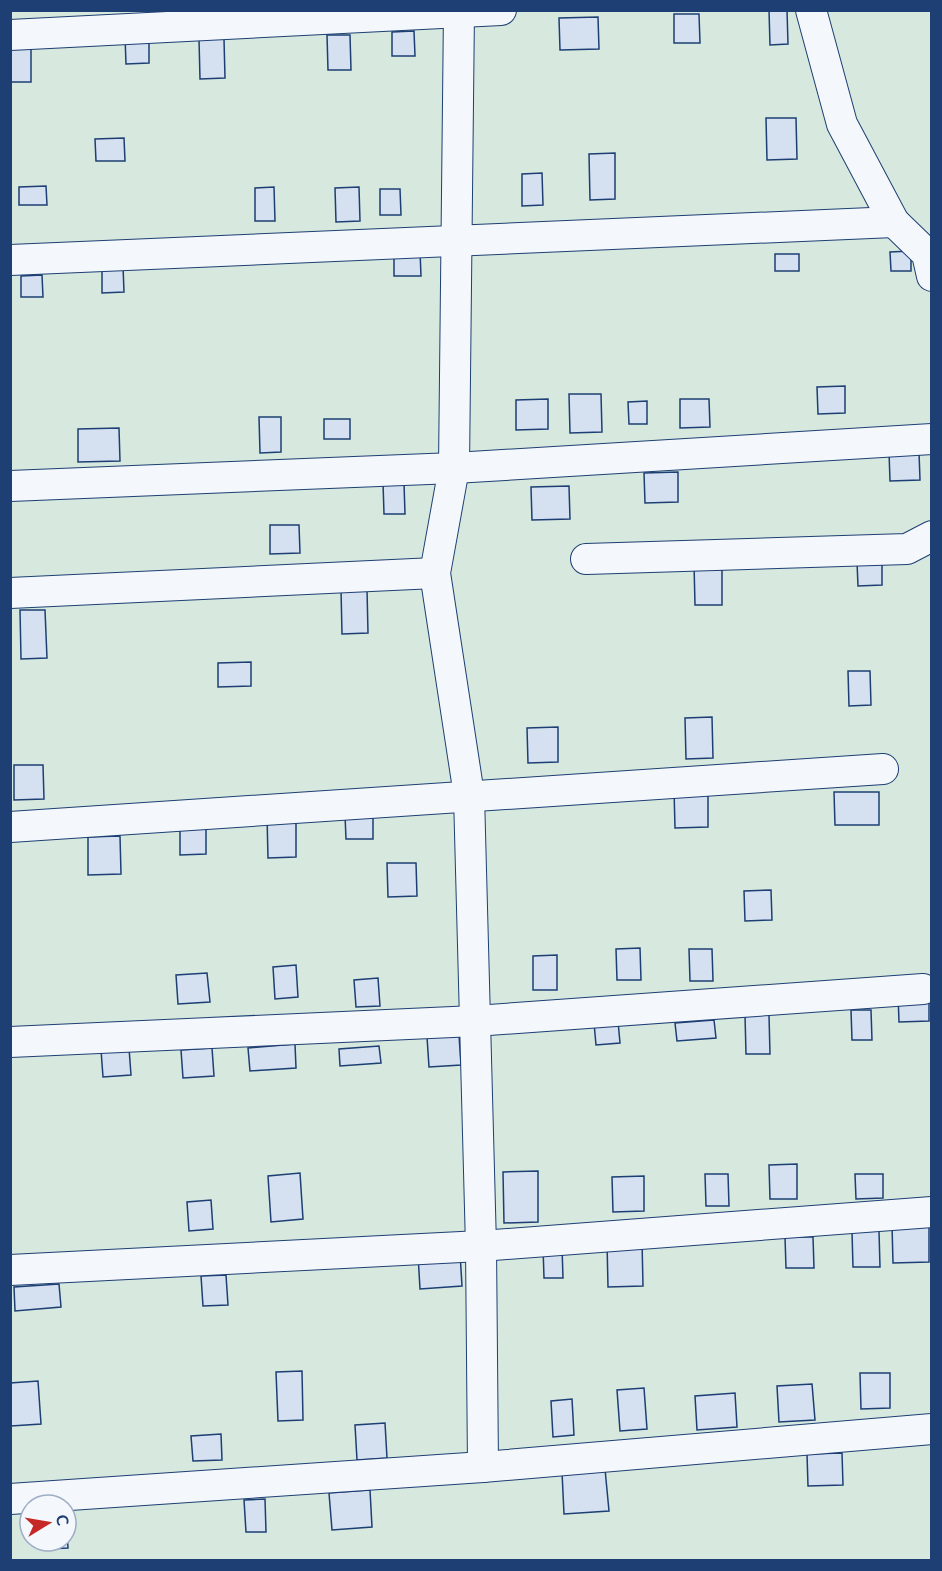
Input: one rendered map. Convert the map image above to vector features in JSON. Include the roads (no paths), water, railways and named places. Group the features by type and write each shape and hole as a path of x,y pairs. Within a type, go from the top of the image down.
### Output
{"street":[{"path":"10,35 501,10"},
{"path":"810,10 842,124 894,222 927,255 932,276"},
{"path":"459,12 454,468 435,573 469,795 481,1246 483,1467"},
{"path":"10,260 894,222"},
{"path":"10,486 454,468 932,439"},
{"path":"586,559 907,549 932,536"},
{"path":"10,593 435,573"},
{"path":"10,827 469,795 883,770"},
{"path":"10,1042 475,1022 923,989"},
{"path":"10,1270 481,1246 932,1212"},
{"path":"10,1499 483,1467 932,1429"}]}
